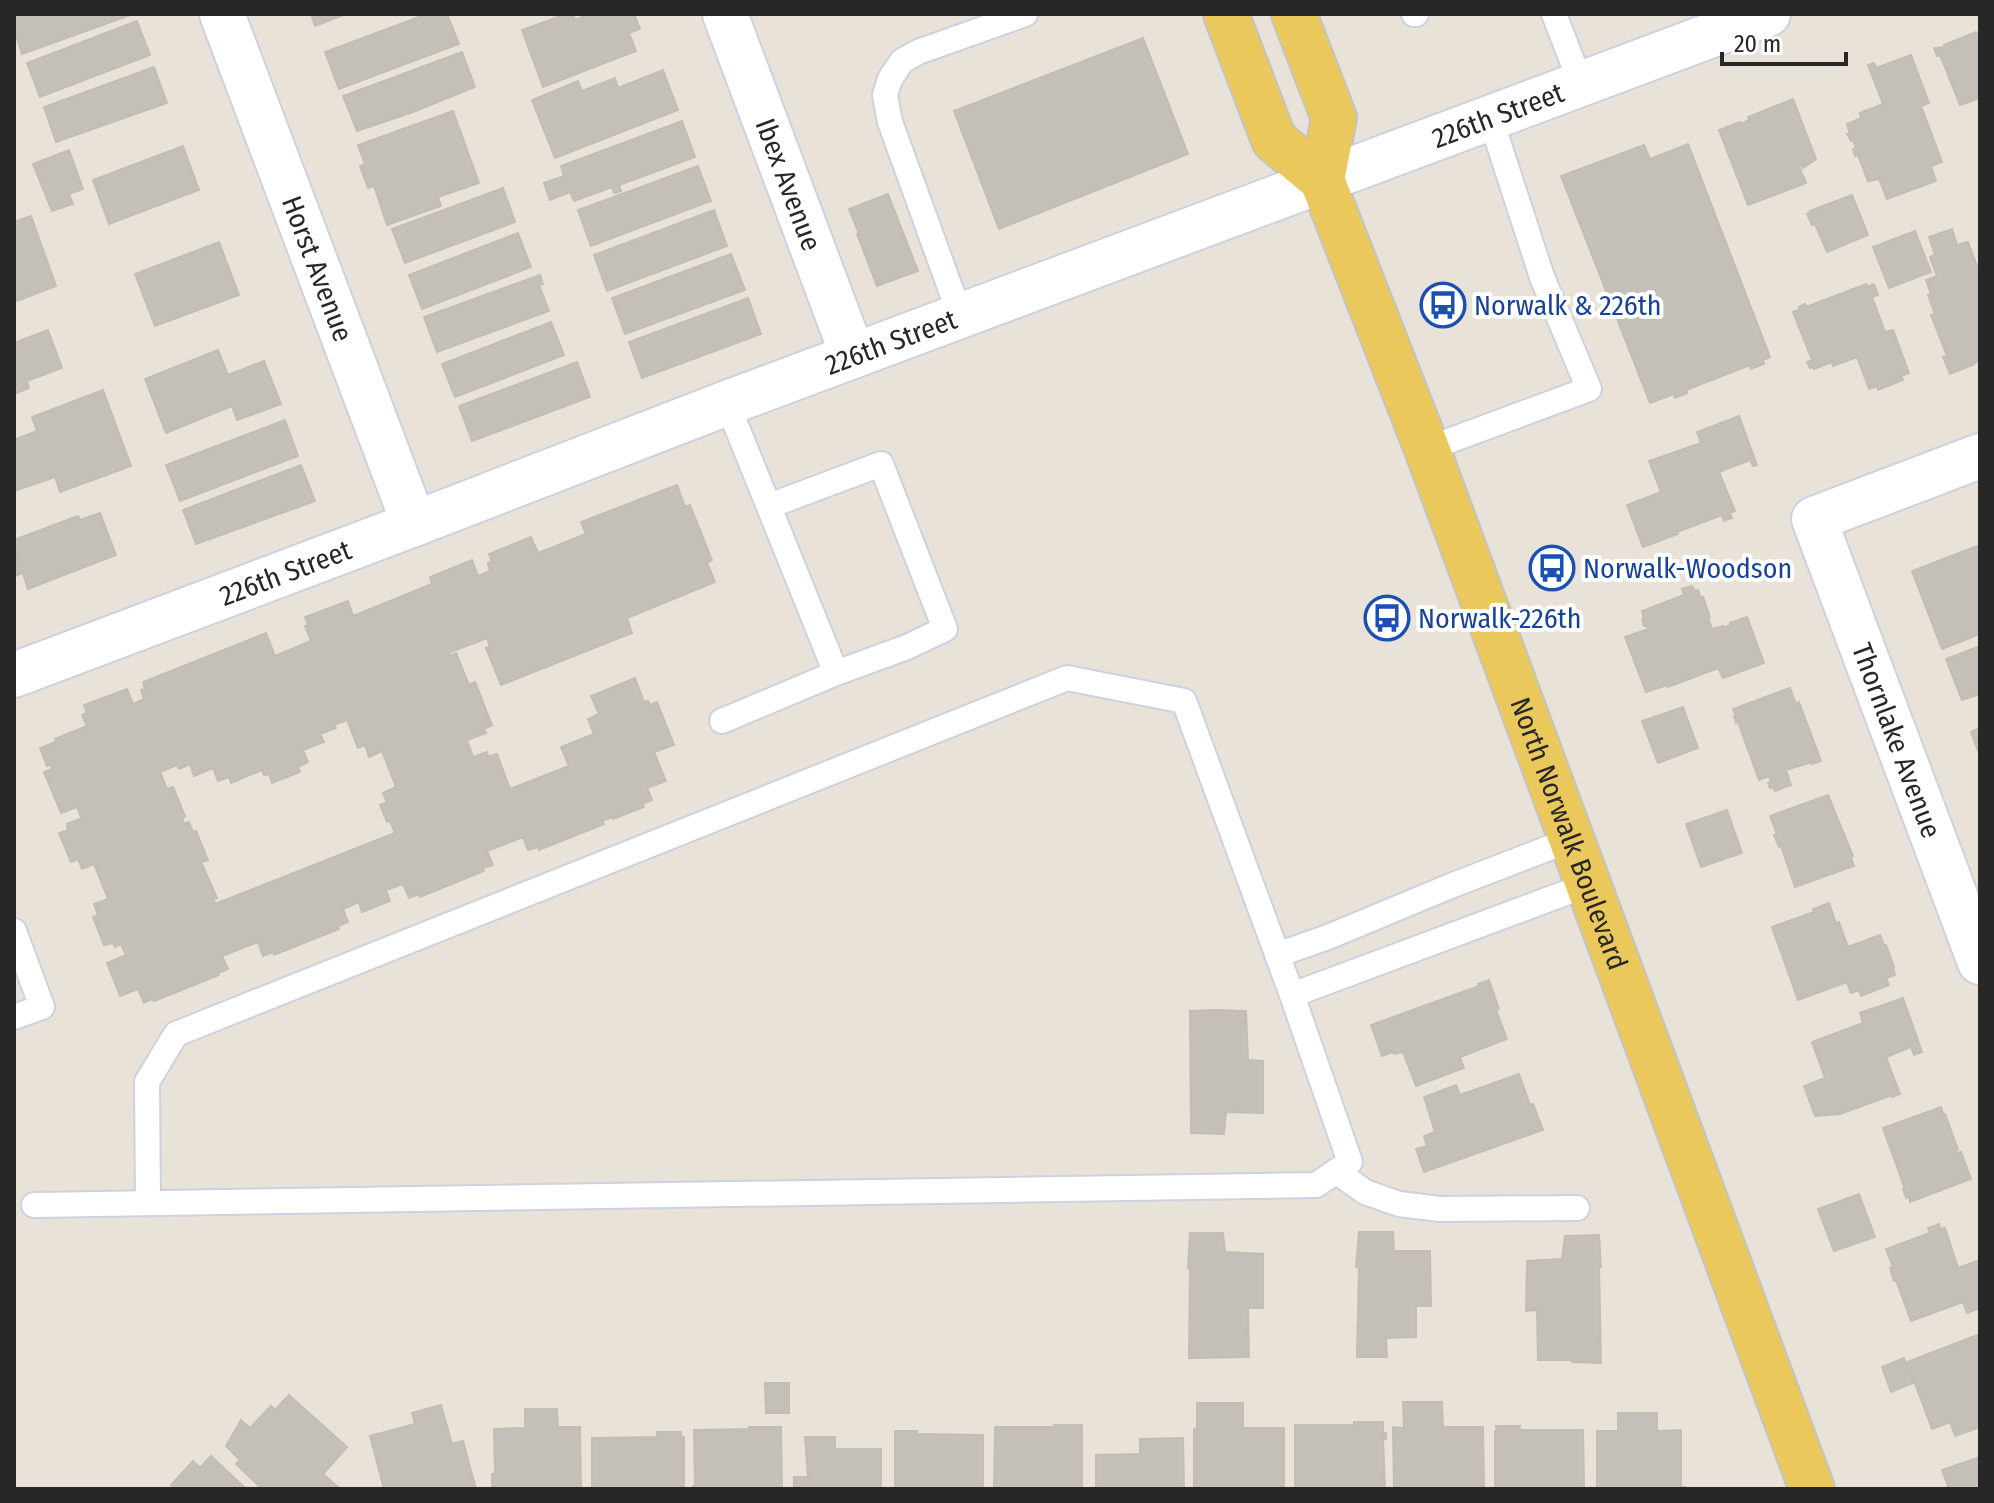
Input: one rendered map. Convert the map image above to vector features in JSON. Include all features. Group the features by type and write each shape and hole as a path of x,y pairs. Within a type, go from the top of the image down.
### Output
{"main road":[{"path":"1226,14 1274,140 1322,180 1334,118 1294,14"},
{"name":"North Norwalk Boulevard","path":"1322,180 1427,449 1812,1489"}],"street":[{"name":"Horst Avenue","path":"222,14 414,524"},
{"name":"Ibex Avenue","path":"725,14 853,356"},
{"name":"226th Street","path":"14,675 960,315 1768,14"},
{"name":"Thornlake Avenue","path":"1980,456 1814,519 1980,962"}],"lane":[{"path":"960,315 890,122 885,95 890,79 902,61 918,52 1025,14"},
{"path":"1554,14 1581,84"},
{"path":"1427,449 1589,389 1542,277 1490,117"},
{"path":"727,403 836,673"},
{"path":"722,721 945,629 881,464 769,506"},
{"path":"34,1205 1316,1185 1350,1162 1184,701 1067,678 176,1034 147,1082 148,1203"},
{"path":"1277,955 1570,840"},
{"path":"1292,995 1587,885"},
{"path":"1358,923 1374,965"},
{"path":"14,931 42,1007 14,1017"},
{"path":"1336,1171 1365,1192 1399,1204 1440,1209 1577,1208"}],"building":[{"path":"133,14 22,54 14,29 14,16"},
{"path":"311,14 346,14 315,26"},
{"path":"427,14 447,14 459,44 339,89 325,52"},
{"path":"573,14 575,20 591,14 634,14 640,29 629,33 636,51 543,87 522,30"},
{"path":"137,21 150,55 40,97 27,63"},
{"path":"1976,32 1977,35 1980,33 1980,98 1960,105 1940,55 1937,56 1934,48 1944,47"},
{"path":"1143,38 1188,154 999,229 954,111"},
{"path":"462,52 475,87 357,131 343,96"},
{"path":"1911,55 1929,103 1921,106 1942,162 1931,166 1936,181 1887,199 1879,179 1868,181 1858,155 1855,156 1853,149 1856,148 1847,134 1850,134 1847,124 1861,118 1860,113 1883,104 1868,65 1874,63 1876,68"},
{"path":"154,67 167,103 56,142 44,107"},
{"path":"663,70 678,110 555,158 532,100 578,81 582,91 615,78 618,88"},
{"path":"1793,99 1816,159 1803,168 1799,166 1806,183 1748,205 1719,130 1741,124 1749,120 1748,117"},
{"path":"453,111 479,183 438,197 441,206 387,225 374,186 368,188 360,166 365,164 358,145"},
{"path":"682,121 695,157 619,185 621,191 614,193 612,187 574,201 570,192 550,200 544,183 564,176 561,166"},
{"path":"1688,144 1770,357 1763,360 1764,364 1751,369 1750,365 1686,390 1687,393 1675,398 1674,394 1650,403 1561,176 1644,145 1650,159"},
{"path":"183,146 199,190 109,224 93,180"},
{"path":"69,150 83,189 69,194 73,204 52,211 33,164"},
{"path":"698,166 711,201 591,246 578,210"},
{"path":"503,188 515,222 405,263 392,229"},
{"path":"888,194 918,271 877,286 849,209"},
{"path":"1852,195 1868,235 1827,252 1815,224 1812,225 1807,214"},
{"path":"714,210 727,246 607,291 594,255"},
{"path":"31,216 56,286 17,301 14,294 14,222"},
{"path":"1952,229 1957,245 1968,242 1980,274 1980,361 1950,374 1943,357 1947,356 1931,315 1935,314 1926,280 1937,276 1930,257 1935,255 1929,237"},
{"path":"1915,231 1931,272 1889,288 1873,247"},
{"path":"518,233 531,267 422,309 409,275"},
{"path":"219,242 239,295 155,326 135,274"},
{"path":"731,254 745,290 625,334 612,298"},
{"path":"540,275 543,284 539,285 549,311 437,352 424,317"},
{"path":"1866,284 1867,287 1874,284 1878,295 1872,297 1885,332 1893,330 1909,373 1901,376 1903,380 1878,390 1877,386 1869,389 1857,357 1833,366 1832,362 1810,368 1807,362 1812,360 1793,312 1805,304 1806,307"},
{"path":"748,298 761,334 642,378 629,342"},
{"path":"551,322 564,355 455,397 442,364"},
{"path":"48,330 62,368 27,381 29,388 14,394 14,343"},
{"path":"218,350 228,375 264,361 281,404 237,420 232,406 166,433 145,379"},
{"path":"577,362 590,397 472,441 459,406"},
{"path":"103,390 131,466 60,492 55,477 14,491 14,440 37,431 32,417"},
{"path":"1739,416 1757,465 1753,466 1750,460 1719,472 1735,511 1730,513 1732,518 1724,521 1722,515 1643,547 1627,505 1661,492 1649,461 1701,443 1697,432"},
{"path":"285,420 298,456 180,501 166,465"},
{"path":"301,465 315,501 196,544 183,510"},
{"path":"677,485 685,507 690,505 712,560 707,563 715,582 627,618 632,633 501,685 486,648 490,646 487,638 448,653 449,656 456,653 469,685 475,682 492,725 484,729 486,733 467,740 473,757 487,752 488,757 497,754 510,789 569,766 561,747 594,734 588,719 599,714 591,696 635,678 644,702 648,701 650,705 657,702 674,745 654,752 666,781 647,788 652,800 643,804 644,807 602,821 604,824 539,850 538,847 528,850 523,837 487,851 493,865 420,897 419,894 409,898 403,884 386,890 390,901 362,912 359,902 343,909 348,922 338,926 339,929 274,955 273,952 263,956 258,942 222,956 228,969 219,975 154,1001 144,1003 138,989 120,996 107,963 126,955 121,944 115,947 113,943 104,945 93,917 98,915 94,904 108,899 94,864 82,869 78,859 71,862 59,833 68,830 67,824 88,816 81,817 77,807 61,813 44,772 52,769 51,764 47,766 40,748 87,726 82,715 87,713 84,705 127,689 133,704 144,699 141,690 145,689 143,682 266,633 275,656 311,641 305,617 348,601 353,616 432,584 430,577 472,560 478,576 490,571 488,563 492,561 489,554 531,537 538,553 586,534 581,522","holes":["347,720 358,748 365,745 369,757 382,751 396,787 383,793 387,802 380,805 395,833 215,904 213,899 217,898 201,862 208,860 196,831 193,832 189,822 184,824 182,818 185,816 173,787 167,789 160,772 190,764 194,776 213,768 218,781 229,777 231,783 262,770 264,775 269,774 272,783 300,772 298,767 308,762 303,750 324,742 320,734"]},
{"path":"100,513 116,555 28,589 23,573 14,576 14,563 18,562 14,540 78,516 80,520"},
{"path":"1980,545 1980,634 1942,649 1912,571"},
{"path":"1692,586 1703,597 1712,629 1723,628 1747,617 1764,663 1723,678 1718,668 1646,692 1625,637 1648,629 1642,620 1642,611 1684,595 1682,589"},
{"path":"1980,646 1980,694 1962,700 1946,659"},
{"path":"1790,688 1796,704 1799,702 1821,761 1786,770 1791,785 1775,791 1768,783 1771,781 1769,776 1759,780 1733,709"},
{"path":"1683,707 1698,748 1658,763 1642,721"},
{"path":"1980,728 1980,756 1971,732"},
{"path":"1828,795 1853,856 1854,866 1795,887 1774,835 1777,834 1770,816"},
{"path":"1727,810 1742,853 1701,867 1686,824"},
{"path":"1829,903 1848,947 1880,935 1895,975 1886,978 1889,985 1861,996 1859,990 1851,993 1847,982 1798,1000 1772,927 1814,912 1813,909"},
{"path":"1489,980 1507,1039 1460,1057 1464,1068 1416,1086 1403,1052 1382,1056 1371,1025"},
{"path":"1903,998 1922,1052 1914,1055 1911,1047 1886,1057 1900,1094 1840,1114 1815,1116 1804,1086 1825,1078 1812,1042 1863,1023 1860,1013"},
{"path":"1190,1011 1246,1011 1248,1060 1263,1061 1263,1113 1226,1112 1224,1134 1191,1133"},
{"path":"1519,1074 1543,1130 1424,1172 1416,1149 1427,1146 1424,1136 1435,1132 1424,1097 1456,1085 1460,1095"},
{"path":"1941,1107 1957,1154 1961,1152 1971,1179 1910,1202 1883,1128"},
{"path":"1859,1194 1875,1237 1834,1251 1818,1209"},
{"path":"1939,1224 1940,1229 1945,1228 1958,1268 1980,1260 1980,1308 1967,1313 1963,1302 1911,1321 1894,1281 1890,1268 1893,1267 1886,1249 1930,1233 1928,1228"},
{"path":"1359,1232 1393,1232 1394,1251 1430,1251 1431,1306 1416,1306 1416,1337 1386,1338 1387,1357 1357,1357 1359,1268 1356,1267"},
{"path":"1190,1233 1223,1233 1225,1252 1263,1254 1263,1308 1248,1308 1249,1357 1189,1358"},
{"path":"1599,1235 1601,1363 1538,1360 1537,1310 1526,1311 1527,1261 1562,1259 1565,1236"},
{"path":"1980,1334 1980,1427 1955,1436 1950,1422 1932,1429 1907,1362"},
{"path":"1904,1358 1913,1383 1891,1392 1882,1367"},
{"path":"765,1383 789,1383 789,1413 766,1413"},
{"path":"289,1395 347,1447 323,1474 340,1489 262,1489 236,1464 240,1460 226,1446 241,1420 250,1428 271,1406 275,1410"},
{"path":"1403,1402 1442,1402 1443,1427 1483,1427 1484,1489 1394,1489 1393,1427 1404,1428"},
{"path":"1197,1403 1243,1403 1243,1428 1284,1428 1284,1489 1194,1489"},
{"path":"441,1405 452,1444 463,1441 476,1489 384,1489 370,1436 415,1424 412,1413"},
{"path":"525,1409 557,1409 558,1427 580,1427 581,1489 492,1489 492,1474 495,1474 494,1429 525,1428"},
{"path":"1618,1413 1657,1413 1657,1431 1681,1430 1681,1487 1685,1489 1597,1489 1597,1431 1618,1431"},
{"path":"1354,1422 1383,1422 1383,1432 1386,1433 1386,1439 1383,1439 1385,1489 1295,1489 1295,1425 1354,1425"},
{"path":"1082,1425 1084,1489 994,1489 995,1427"},
{"path":"1496,1426 1520,1426 1519,1430 1583,1430 1584,1489 1495,1489"},
{"path":"781,1427 782,1489 693,1489 694,1430"},
{"path":"895,1431 983,1435 983,1489 895,1489"},
{"path":"657,1432 681,1432 681,1437 684,1437 684,1489 592,1489 592,1438 657,1437"},
{"path":"805,1437 835,1437 835,1449 881,1449 881,1489 794,1489 794,1477 808,1477"},
{"path":"1183,1438 1184,1489 1096,1489 1096,1455 1140,1454 1140,1439"},
{"path":"211,1456 246,1489 175,1489 171,1485 193,1461 200,1468"},
{"path":"1980,1457 1980,1489 1949,1489 1942,1470"}],"place":[{"name":"Norwalk & 226th","path":"1443,305"},
{"name":"Norwalk-Woodson","path":"1552,568"},
{"name":"Norwalk-226th","path":"1387,618"}]}
